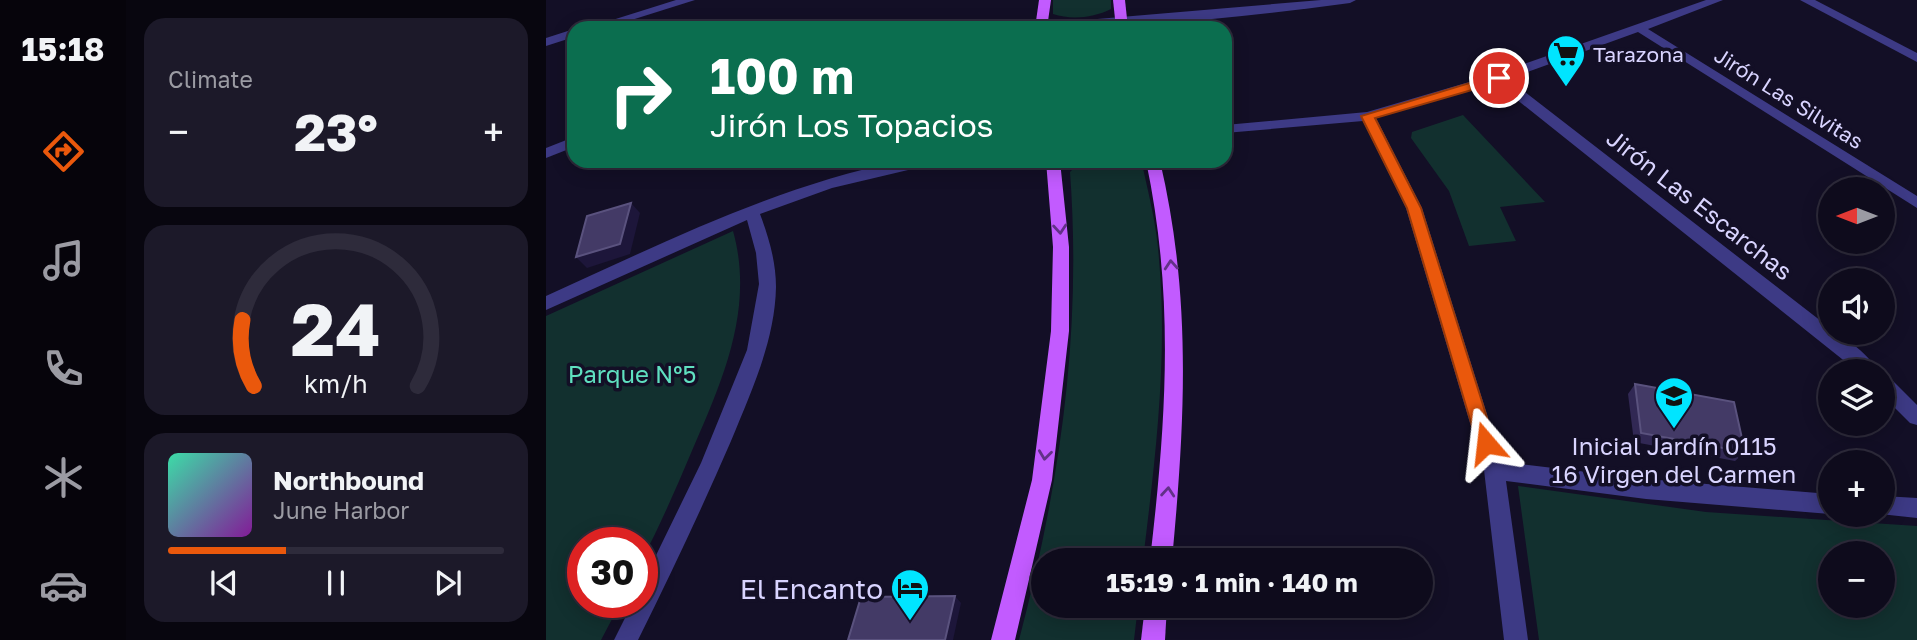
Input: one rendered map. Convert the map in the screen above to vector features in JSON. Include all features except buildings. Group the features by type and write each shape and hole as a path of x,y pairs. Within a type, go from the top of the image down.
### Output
{"main road":[{"path":"1041,21 1045,0"},
{"path":"1119,0 1122,21"},
{"path":"1003,640 1042,480 1060,331 1062,247 1054,168"},
{"path":"1155,168 1162,194 1171,259 1175,356 1169,485 1162,548"},
{"path":"1153,640 1155,618"}],"street":[{"path":"617,21 689,0"},
{"path":"1153,21 1350,0"},
{"path":"1232,128 1368,116 1499,78 1717,0"},
{"path":"1806,0 1917,58"},
{"name":"Jirón Las Silvitas","path":"1639,28 1917,203"},
{"path":"546,42 567,35"},
{"name":"Jirón Las Escarchas","path":"1499,78 1856,359"},
{"path":"1368,116 1414,208 1494,470 1516,640"},
{"path":"546,153 567,145"},
{"path":"546,303 807,190 892,168"},
{"path":"626,640 710,467 739,398 760,337 767,293 765,262 752,212"},
{"path":"1895,396 1917,417"},
{"path":"1494,470 1646,489 1818,503"},
{"path":"1895,507 1917,508"}],"green space":[{"path":"1053,0 1111,0 1111,9 1089,16 1067,17 1053,14"},
{"path":"1463,115 1545,202 1500,207 1516,241 1469,246 1449,191 1411,138 1412,132"},
{"path":"1074,168 1143,168 1159,259 1162,334 1156,448 1144,548 1041,548 1056,466 1070,350 1073,232 1070,172"},
{"name":"Parque Nº5","path":"733,231 739,260 740,289 732,345 714,399 658,527 567,527 567,618 613,618 601,640 546,640 546,316"},
{"path":"1518,486 1706,512 1818,519 1818,527 1917,526 1917,640 1539,640"},
{"path":"1031,590 1031,618 1137,618 1134,640 1019,640"}],"place":[{"name":"Tarazona","path":"1566,88"},
{"name":"Inicial Jardín 0115 16 Virgen del Carmen","path":"1674,430"},
{"name":"El Encanto","path":"910,622"}],"route":[{"path":"1486,443 1414,208 1368,116 1499,78"}]}
